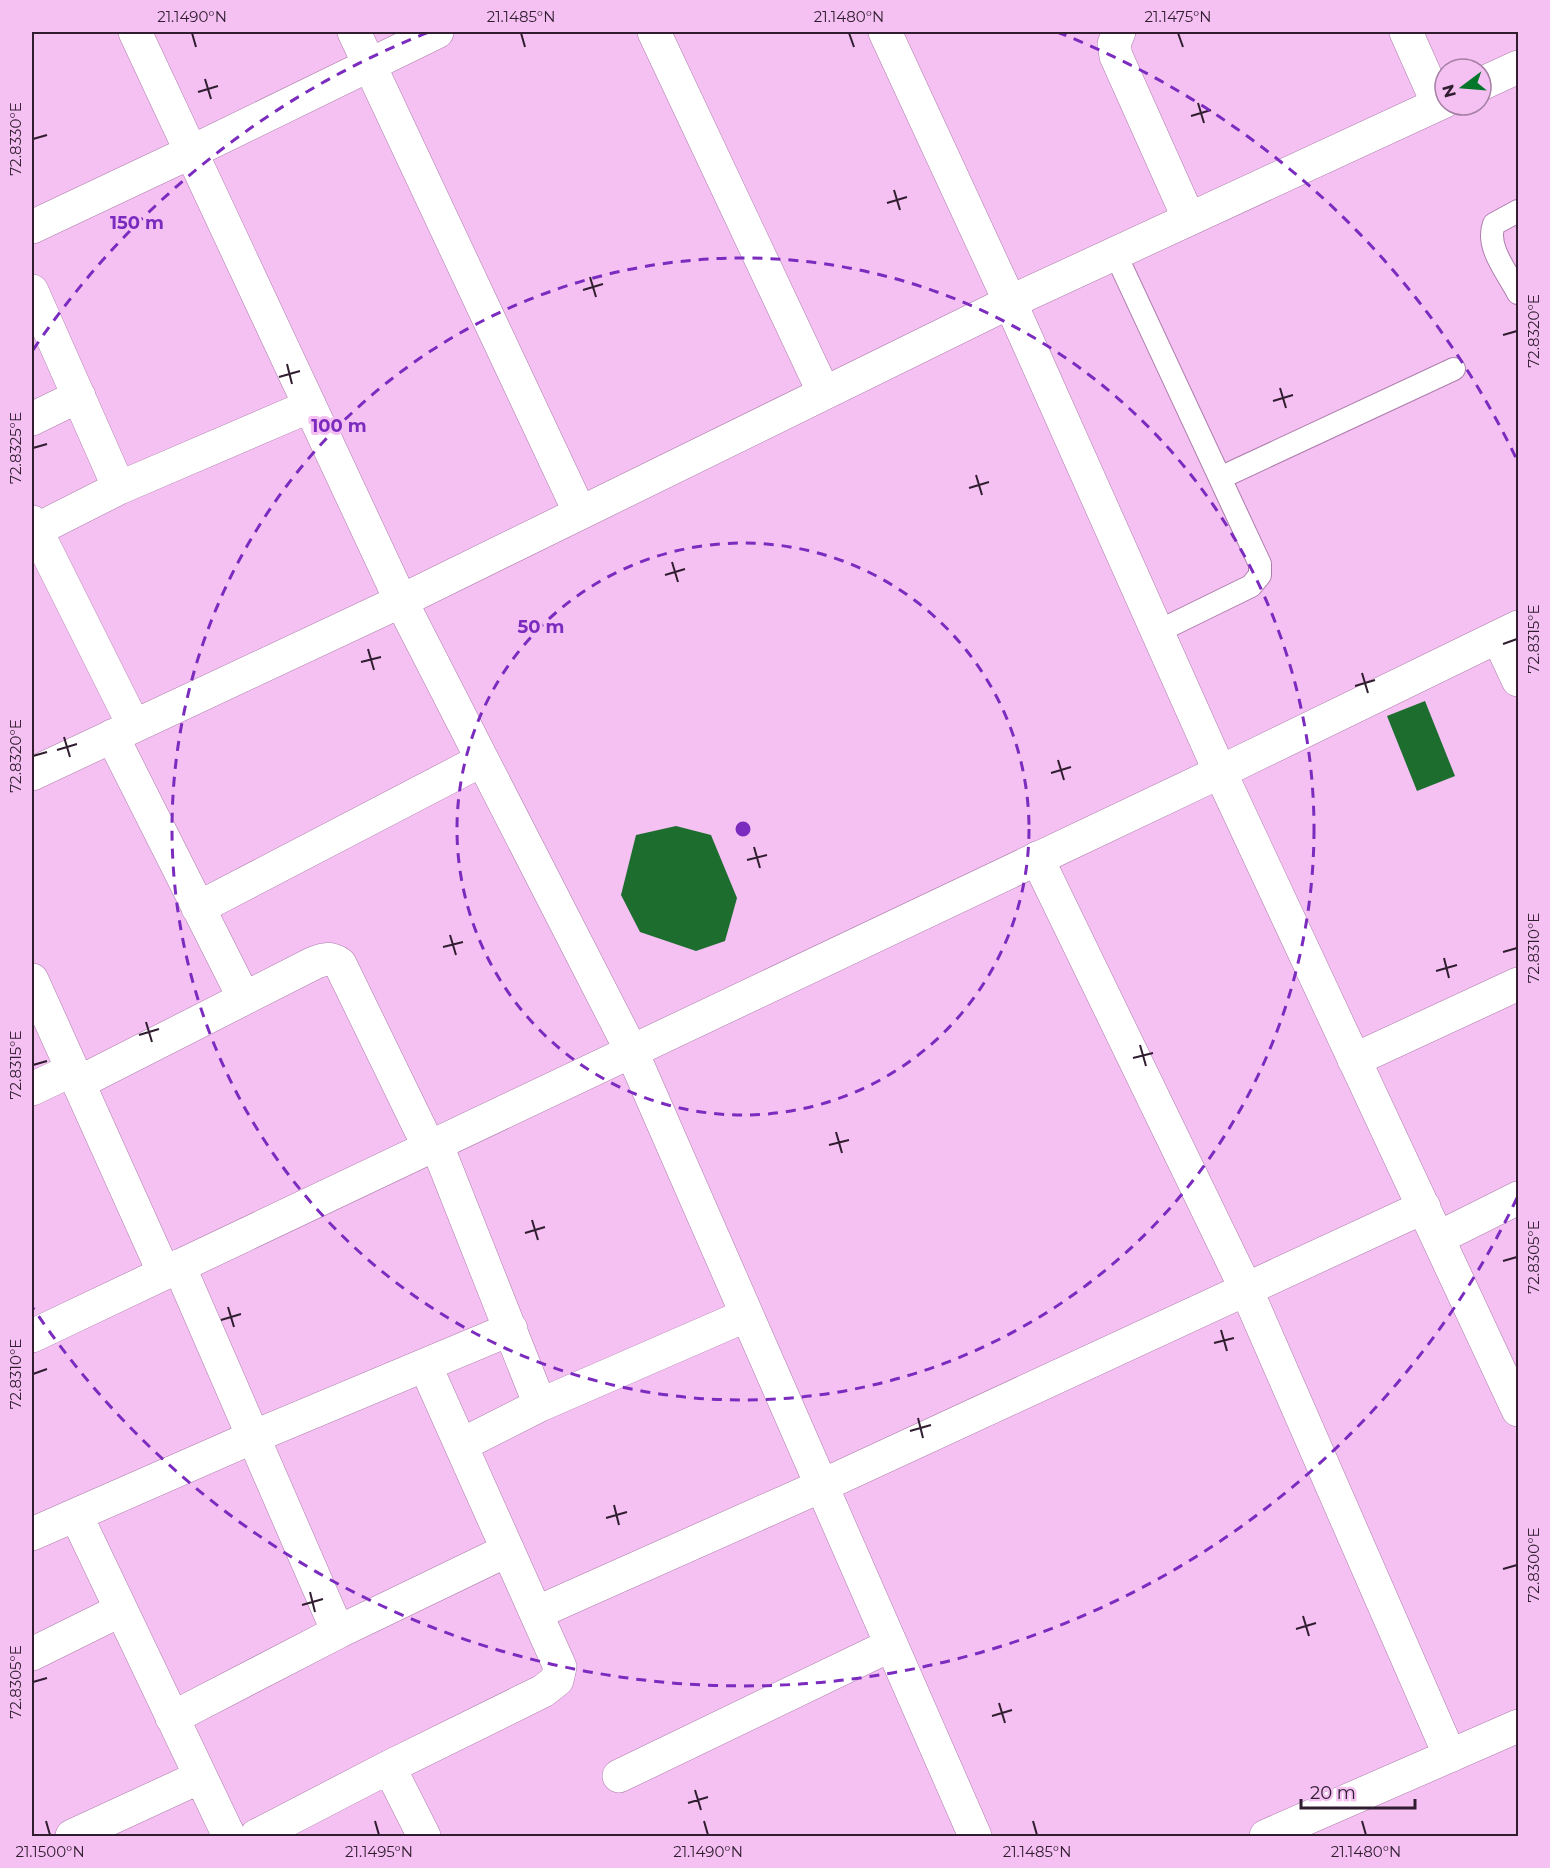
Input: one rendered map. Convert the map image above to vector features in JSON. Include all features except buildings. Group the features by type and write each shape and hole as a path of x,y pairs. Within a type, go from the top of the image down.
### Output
{"street":[{"path":"135,32 400,601 631,1050 975,1836"},
{"path":"354,32 580,513"},
{"path":"32,227 437,32"},
{"path":"654,32 824,393"},
{"path":"885,32 1010,302 1220,772 1518,1410"},
{"path":"1119,32 1114,44 1116,56 1189,219"},
{"path":"1406,32 1433,85"},
{"path":"1493,78 1518,67"},
{"path":"32,774 400,601 1010,302 1433,107"},
{"path":"32,291 119,488"},
{"path":"32,419 79,396"},
{"path":"244,998 198,908 34,526 310,406"},
{"path":"32,1336 1220,772 1508,632 1518,680"},
{"path":"198,908 482,760"},
{"path":"1037,858 1246,1289 1450,1756"},
{"path":"32,1089 75,1076 324,959 333,959 339,964 432,1145 511,1329 540,1405"},
{"path":"32,980 75,1076 253,1437 338,1632"},
{"path":"1354,1059 1518,984"},
{"path":"1438,1238 1518,1198"},
{"path":"536,1613 821,1486 1424,1208"},
{"path":"461,1445 540,1405 747,1315"},
{"path":"32,1534 253,1437 511,1329"},
{"path":"256,1836 543,1691 557,1680 560,1667 425,1365"},
{"path":"76,1515 229,1836"},
{"path":"172,1718 338,1632 508,1550"},
{"path":"32,1654 121,1610"},
{"path":"619,1776 891,1645"},
{"path":"1266,1836 1518,1726"},
{"path":"389,1767 424,1836"},
{"path":"72,1836 200,1777"}],"lane":[{"path":"1518,211 1494,224 1490,233 1493,246 1518,293"},
{"path":"1114,253 1260,564 1260,576 1251,586 1157,632"},
{"path":"1220,478 1454,369"}]}
